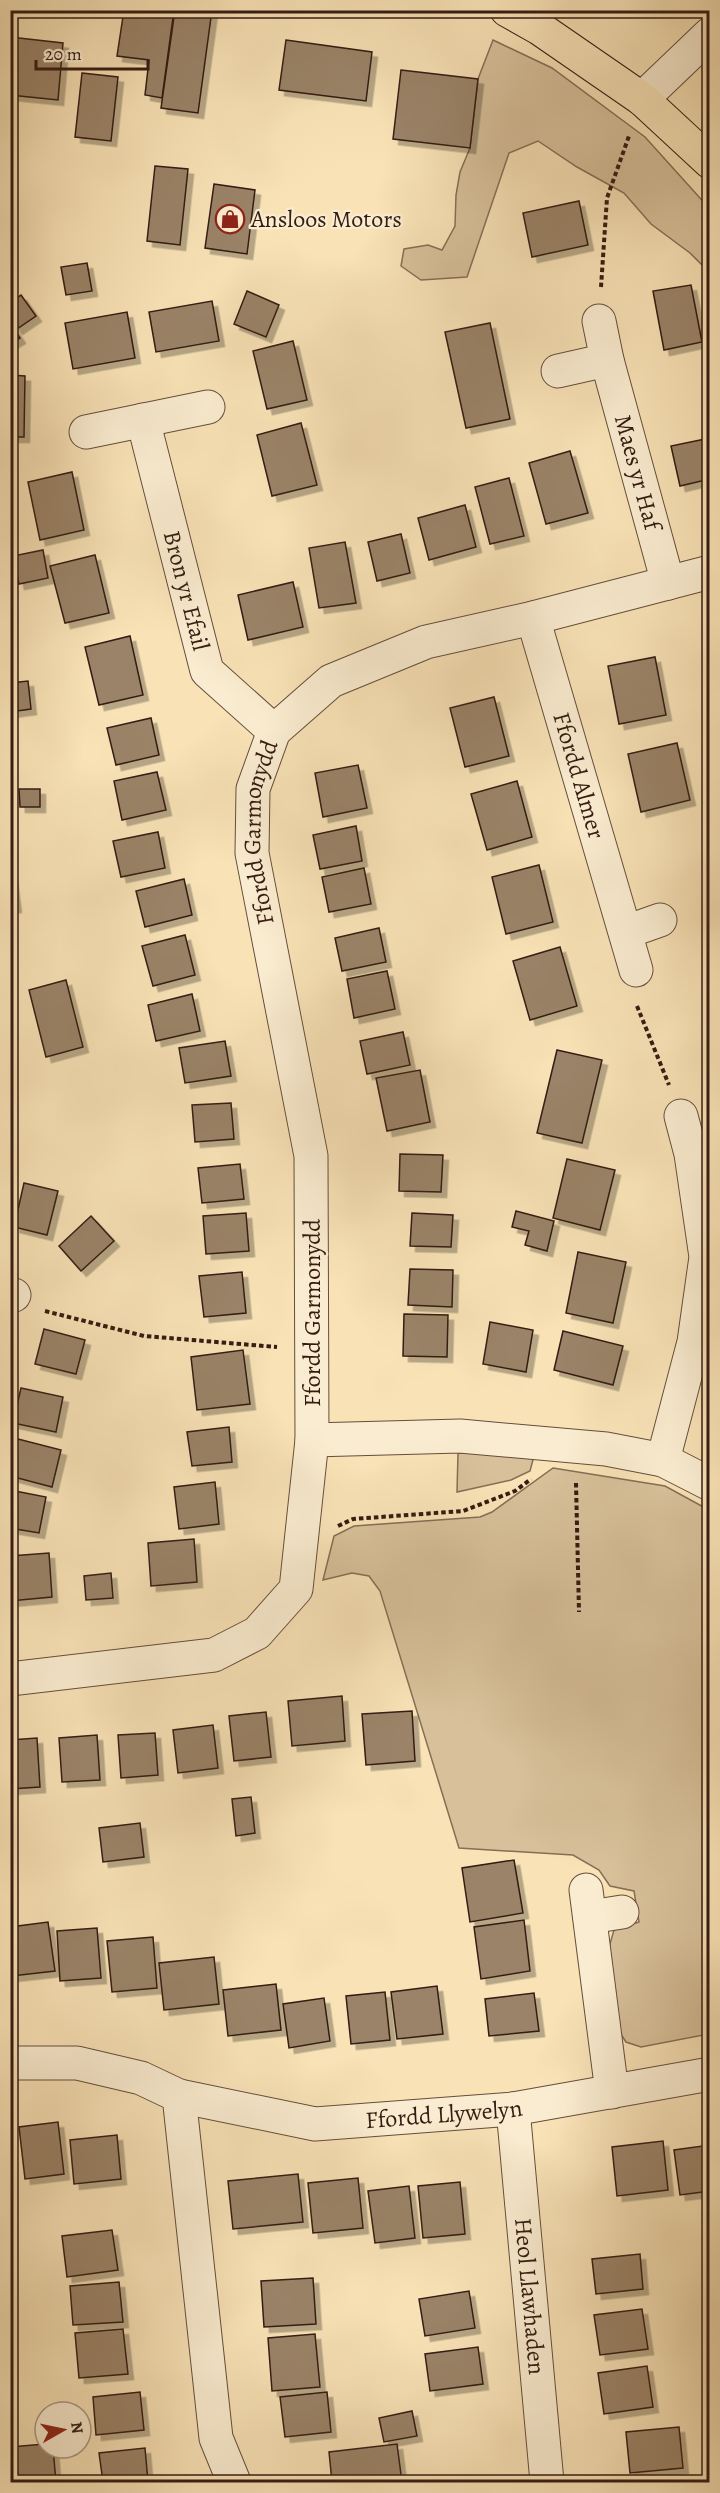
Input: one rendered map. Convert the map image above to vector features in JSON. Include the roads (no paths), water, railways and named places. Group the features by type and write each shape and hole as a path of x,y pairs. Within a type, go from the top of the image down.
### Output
{"main road":[{"path":"507,10 539,28 642,99 710,162"}],"street":[{"path":"642,99 710,34"},
{"name":"Maes yr Haf","path":"599,321 607,360 668,583"},
{"path":"558,371 607,360"},
{"path":"86,432 208,407"},
{"name":"Bron yr Efail","path":"143,420 207,671 274,731"},
{"name":"Ffordd Garmonydd","path":"10,1679 214,1655 257,1633 297,1589 312,1440 311,1156 252,853 253,789 274,731 331,681 426,642 533,618 710,572"},
{"name":"Ffordd Almer","path":"533,618 636,970"},
{"path":"626,932 660,920"},
{"path":"663,1460 694,1342 706,1257 700,1152 681,1116"},
{"name":"Ffordd Garmonydd","path":"312,1440 460,1436 606,1449 663,1460 710,1484"},
{"path":"612,2092 588,1904 622,1912"},
{"name":"Ffordd Llywelyn","path":"10,2063 77,2063 141,2078 179,2096 315,2124 513,2109 710,2074"},
{"path":"179,2096 216,2438 234,2482"},
{"name":"Heol Llawhaden","path":"513,2109 547,2482"}],"place":[{"name":"Ansloos Motors","path":"230,219"}]}
